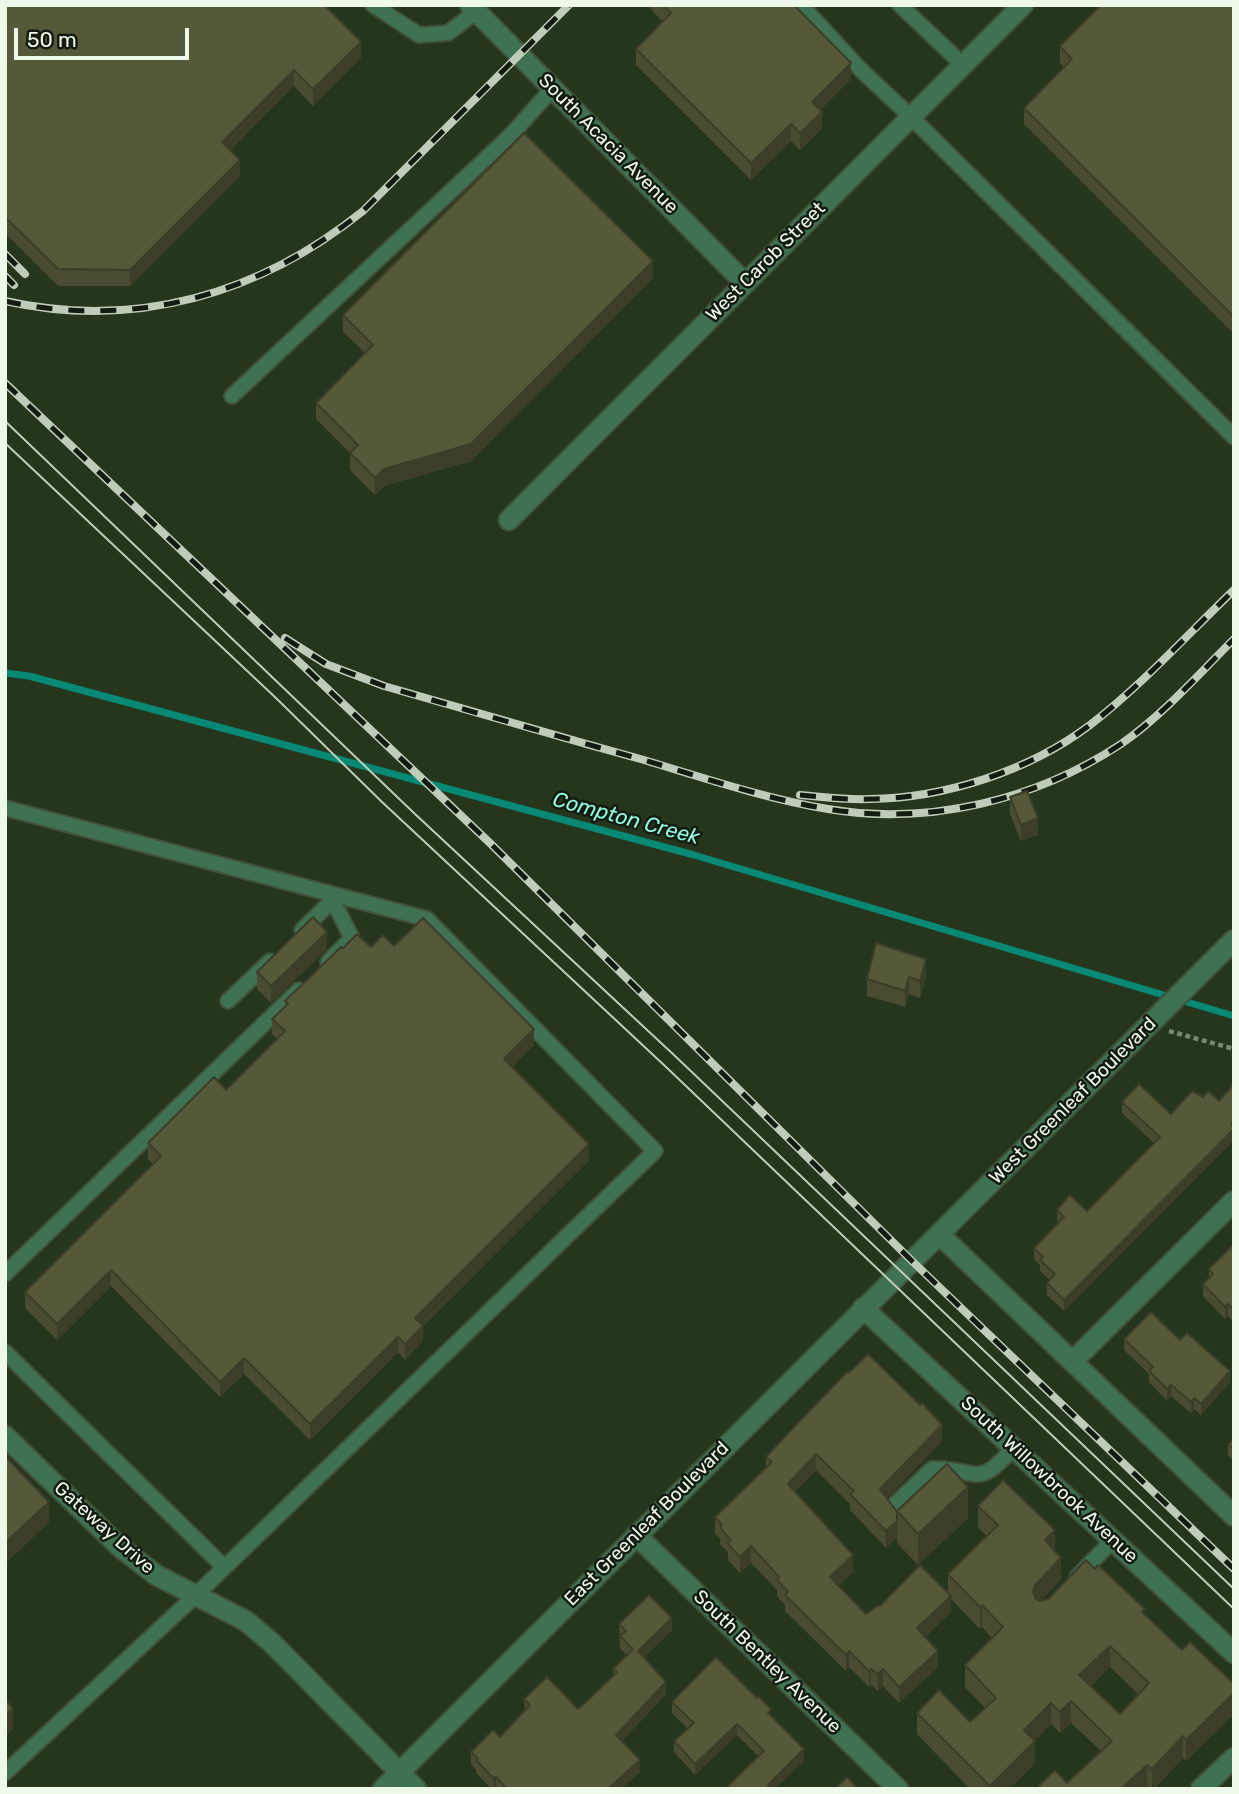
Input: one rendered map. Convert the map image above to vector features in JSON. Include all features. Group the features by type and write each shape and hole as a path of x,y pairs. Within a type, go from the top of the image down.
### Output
{"street":[{"name":"West Carob Street","path":"509,520 1023,5"},
{"name":"South Acacia Avenue","path":"473,8 746,283"},
{"name":"West Greenleaf Boulevard","path":"912,1261 1234,940"},
{"path":"1073,1361 1234,1201"},
{"path":"940,1235 1234,1516"},
{"name":"East Greenleaf Boulevard","path":"383,1789 912,1261"},
{"name":"South Willowbrook Avenue","path":"863,1308 1234,1653"},
{"name":"Gateway Drive","path":"5,1436 120,1548 156,1575 246,1621 272,1643 416,1789"},
{"name":"South Bentley Avenue","path":"636,1535 898,1789"},
{"path":"1201,1789 1234,1758"}],"lane":[{"path":"373,5 419,35 448,33 473,8"},
{"path":"801,5 861,70 1234,437"},
{"path":"900,5 963,65"},
{"path":"232,396 510,136 553,88"},
{"path":"5,808 331,897 427,919 655,1151 195,1595 5,1773"},
{"path":"295,937 331,897"},
{"path":"5,1274 352,939 331,897"},
{"path":"228,1001 275,955"},
{"path":"5,1352 224,1567"},
{"path":"904,1522 896,1513 894,1505 932,1469 946,1469 976,1476 989,1472 1013,1448"},
{"path":"1068,1586 1113,1540"}],"path":[{"path":"1148,1025 1234,1049"}],"building":[{"path":"5,5 324,5 361,42 313,89 294,70 222,142 240,160 130,270 58,269 5,217"},
{"path":"663,5 794,5 851,63 812,102 822,112 800,133 791,124 751,163 636,49 671,13"},
{"path":"1101,5 1234,5 1234,317 1024,108 1072,59 1060,46"},
{"path":"524,133 653,261 471,444 384,469 375,478 350,453 358,445 316,403 373,345 343,315"},
{"path":"1027,791 1038,818 1021,825 1010,797"},
{"path":"313,917 327,932 271,986 257,972"},
{"path":"423,918 534,1029 504,1059 589,1144 415,1318 423,1326 405,1344 398,1337 310,1424 244,1358 220,1382 111,1270 57,1324 25,1292 161,1156 148,1143 214,1077 226,1090 285,1031 272,1019 288,1004 285,1001 341,947 357,934 371,947 383,935 394,946"},
{"path":"876,943 926,959 920,981 909,977 905,991 867,979"},
{"path":"1139,1084 1171,1114 1192,1091 1203,1097 1208,1091 1219,1101 1234,1084 1234,1120 1231,1124 1234,1129 1064,1300 1047,1283 1055,1274 1040,1260 1043,1257 1034,1248 1064,1217 1057,1210 1070,1195 1087,1211 1160,1137 1122,1102"},
{"path":"1234,1244 1234,1310 1228,1304 1225,1307 1203,1284 1213,1274 1209,1269"},
{"path":"1151,1312 1180,1340 1187,1333 1230,1371 1201,1404 1194,1398 1191,1402 1171,1385 1167,1389 1149,1371 1153,1367 1124,1339"},
{"path":"868,1354 942,1425 880,1489 897,1512 897,1521 886,1531 850,1494 854,1491 816,1454 788,1484 853,1555 830,1577 866,1614 880,1606 920,1565 951,1596 917,1628 938,1651 899,1687 883,1669 878,1674 871,1669 869,1671 849,1651 846,1655 785,1595 788,1592 777,1580 779,1577 751,1546 740,1557 728,1544 731,1540 720,1528 722,1525 715,1517 772,1462 766,1457 848,1371 849,1373"},
{"path":"5,1456 49,1502 5,1543"},
{"path":"947,1464 968,1487 918,1534 897,1511"},
{"path":"1003,1480 1055,1530 1045,1540 1061,1558 1035,1585 1033,1593 1036,1599 1048,1599 1086,1560 1095,1569 1098,1565 1145,1609 1142,1612 1182,1650 1190,1642 1234,1684 1234,1693 1186,1740 1183,1736 1152,1769 1147,1765 1121,1789 1038,1787 1055,1770 1067,1783 1112,1741 1071,1701 1060,1712 1051,1703 1024,1730 1035,1741 990,1786 917,1713 939,1690 970,1722 996,1698 965,1665 1003,1627 948,1574 998,1525 978,1506","holes":["1110,1646 1149,1683 1120,1714 1079,1675"]},
{"path":"649,1595 672,1618 638,1651 666,1682 616,1735 640,1760 608,1789 507,1789 496,1777 494,1779 471,1752 493,1730 500,1737 530,1705 524,1699 547,1677 578,1709 617,1672 613,1669 633,1649 620,1636 626,1631 619,1624"},
{"path":"716,1657 771,1709 768,1713 804,1749 768,1785 772,1789 725,1789 764,1751 737,1724 695,1764 674,1741 694,1723 672,1702"},
{"path":"5,1700 13,1708 5,1716"},
{"path":"847,1777 858,1789 835,1789"}],"waterway":[{"name":"Compton Creek","path":"5,673 29,676 694,855 1234,1016"}],"tram line":[{"path":"5,421 415,814 674,1055 1234,1589"},
{"path":"5,443 277,699 382,802 665,1066 1234,1609"}],"railway":[{"path":"5,301 54,309 102,311 149,307 195,298 239,284 282,264 323,240 363,211 569,5"},
{"path":"5,254 25,274"},
{"path":"5,276 14,285"},
{"path":"5,383 492,845 912,1261 1234,1569"},
{"path":"800,795 861,799 927,793 985,779 1040,756 1109,710 1234,590"},
{"path":"285,638 326,664 384,686 736,788 828,809 904,814 943,811 1018,794 1088,764 1121,744 1151,720 1234,639"}]}
